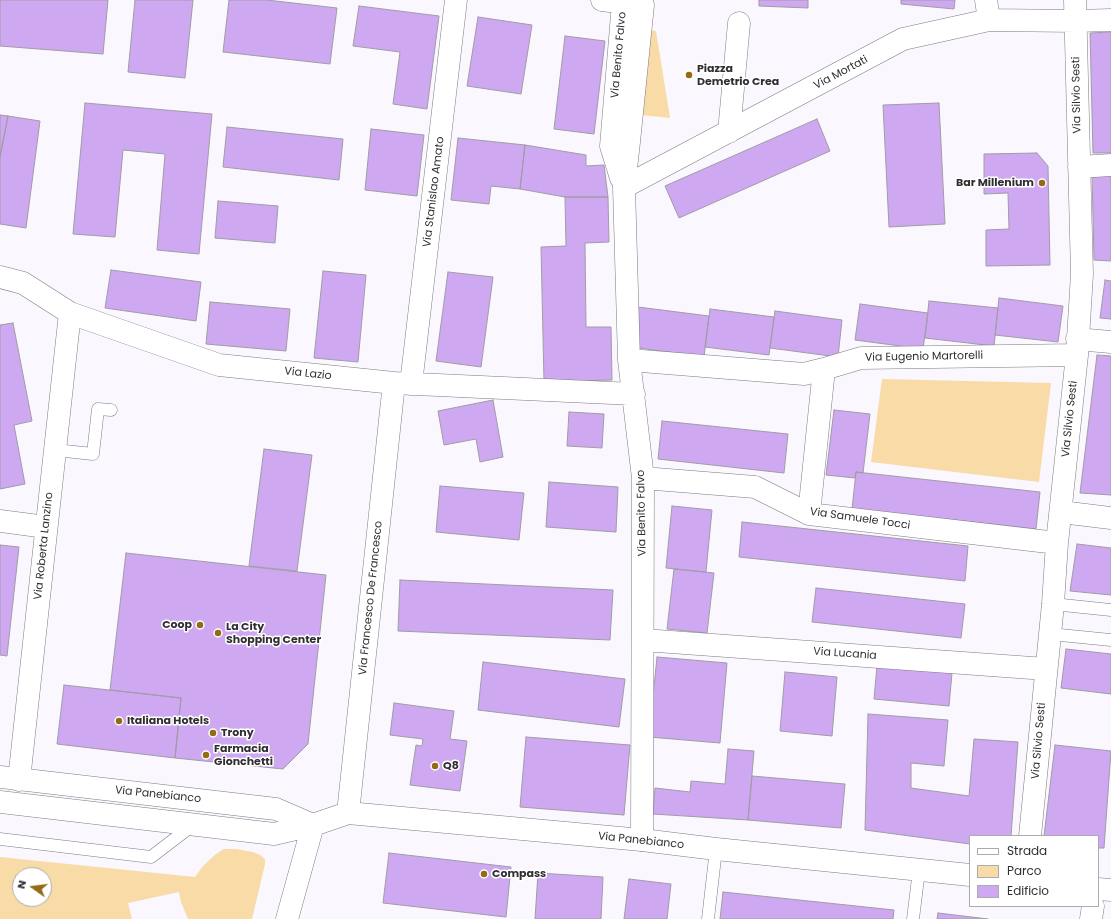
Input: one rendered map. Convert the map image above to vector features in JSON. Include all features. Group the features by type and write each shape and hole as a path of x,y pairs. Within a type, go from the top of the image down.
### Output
{"street":[{"name":"Via Stanislao Amato","path":"403,383 456,0"},
{"name":"Via Benito Falvo","path":"602,0 623,3 611,146 624,187 629,360 643,478 642,840"},
{"name":"Via Mortati","path":"624,187 904,39 988,10 1075,11 1111,20"},
{"name":"Via Silvio Sesti","path":"1030,835 1077,347 1082,274 1075,11"},
{"path":"729,132 739,23"},
{"path":"1079,166 1111,165"},
{"name":"Via Lazio","path":"0,277 23,283 70,313 219,365 403,383 634,394"},
{"name":"Via Roberta Lanzino","path":"9,778 46,527 70,313"},
{"name":"Via Eugenio Martorelli","path":"629,360 804,374 861,358 1077,347 1111,342"},
{"path":"809,514 824,369"},
{"name":"Via Francesco De Francesco","path":"348,813 383,429 403,383"},
{"name":"Via Samuele Tocci","path":"643,478 755,487 809,514 1058,543"},
{"path":"1061,512 1111,518"},
{"path":"0,521 46,527"},
{"name":"Via Lucania","path":"643,640 1046,669"},
{"name":"Via Panebianco","path":"9,778 276,809 313,825"},
{"name":"Via Panebianco","path":"0,802 274,834 313,825 348,813 642,840 969,875"},
{"path":"287,919 313,825"},
{"path":"1099,889 1111,890"},
{"path":"1091,919 1093,907"}],"lane":[{"path":"55,450 93,454 98,409 111,410"},
{"path":"1053,604 1111,610"},
{"path":"1050,634 1111,640"},
{"path":"0,839 151,857 193,825"},
{"path":"708,919 716,849"},
{"path":"914,919 919,870"}],"green space":[{"path":"649,30 656,31 670,118 641,115"},
{"path":"882,379 1051,383 1039,482 871,462"},
{"path":"224,849 236,849 253,852 265,859 252,919 188,919 181,902 179,892 128,903 132,919 0,919 0,857 195,877 203,866"}],"building":[{"path":"0,0 108,0 103,54 0,46"},
{"path":"135,0 193,0 185,78 128,72"},
{"path":"229,0 267,0 337,8 330,64 223,52"},
{"path":"759,0 808,0 808,8 759,6"},
{"path":"901,0 955,0 954,9 901,4"},
{"path":"359,6 439,16 427,109 393,104 400,52 353,46"},
{"path":"478,17 532,25 521,94 467,86"},
{"path":"1111,32 1111,153 1093,153 1090,33"},
{"path":"565,36 605,41 594,134 554,129"},
{"path":"85,103 212,114 199,254 157,250 165,154 123,150 115,237 73,234"},
{"path":"939,103 945,224 889,227 883,105"},
{"path":"0,115 8,116 0,157"},
{"path":"8,116 40,121 26,228 0,224 0,157"},
{"path":"817,119 830,151 679,218 665,186"},
{"path":"227,127 343,139 339,180 223,167"},
{"path":"371,129 424,135 417,196 365,190"},
{"path":"458,138 525,145 520,189 491,186 489,204 451,200"},
{"path":"525,145 586,155 586,166 604,165 608,197 565,197 520,189"},
{"path":"1037,153 1048,166 1050,265 986,266 986,230 1009,229 1008,193 984,194 984,154"},
{"path":"1092,174 1111,175 1111,261 1094,260"},
{"path":"565,197 608,197 609,242 585,243 586,327 611,327 612,380 544,382 541,247 566,246"},
{"path":"218,201 278,206 275,243 215,238"},
{"path":"111,270 201,282 196,321 105,308"},
{"path":"323,271 366,275 358,362 314,358"},
{"path":"448,272 493,277 481,367 436,361"},
{"path":"1105,280 1111,281 1111,319 1100,318"},
{"path":"999,298 1063,306 1058,342 995,335"},
{"path":"929,301 998,308 994,346 925,338"},
{"path":"210,302 290,309 286,351 206,344"},
{"path":"860,304 928,313 923,349 855,340"},
{"path":"638,307 709,316 704,357 632,347"},
{"path":"710,309 774,317 769,355 705,347"},
{"path":"775,311 842,320 838,357 770,348"},
{"path":"13,323 32,421 14,425 25,484 0,489 0,325"},
{"path":"1097,355 1111,356 1111,495 1080,493"},
{"path":"493,400 503,457 480,462 476,439 444,445 438,411"},
{"path":"834,410 870,414 863,473 856,472 855,478 826,475"},
{"path":"569,412 604,414 602,448 567,446"},
{"path":"662,421 788,434 784,473 658,459"},
{"path":"264,449 312,455 297,571 249,566"},
{"path":"856,472 1040,492 1036,529 852,509"},
{"path":"549,482 618,487 616,532 546,527"},
{"path":"440,486 524,493 519,540 436,532"},
{"path":"672,506 712,510 706,572 666,568"},
{"path":"742,522 968,546 965,581 739,557"},
{"path":"1077,544 1111,548 1111,595 1070,591"},
{"path":"0,545 19,547 7,656 0,655"},
{"name":"La City Shopping Center","path":"126,553 326,575 308,744 283,769 175,758 181,698 110,690"},
{"path":"674,569 714,573 707,633 667,629"},
{"path":"400,580 613,590 610,640 398,631"},
{"path":"816,588 965,604 961,638 812,622"},
{"path":"1066,649 1111,654 1111,694 1061,688"},
{"path":"657,657 727,663 720,743 649,737"},
{"path":"483,662 625,679 619,727 478,710"},
{"path":"877,666 952,673 949,706 874,699"},
{"path":"785,672 837,677 832,736 780,731"},
{"name":"Italiana Hotels","path":"64,685 181,698 175,758 57,744"},
{"path":"394,703 454,711 450,739 467,741 460,791 410,785 416,745 422,746 423,739 390,735"},
{"path":"868,714 948,720 944,766 911,763 911,788 969,796 974,739 1018,742 1011,835 969,835 969,844 865,830"},
{"path":"526,737 630,745 624,815 520,807"},
{"path":"1055,745 1111,751 1104,848 1099,848 1099,835 1044,835"},
{"path":"728,749 754,751 748,820 653,814 655,788 690,792 691,781 725,784"},
{"path":"752,776 845,784 841,828 748,820"},
{"path":"389,853 511,867 506,917 383,903"},
{"path":"538,873 603,877 601,919 535,919"},
{"path":"629,879 671,884 667,919 624,919"},
{"path":"723,892 894,910 893,919 720,919"},
{"path":"938,913 988,919 937,919"}],"place":[{"name":"Piazza Demetrio Crea","path":"689,75"},
{"name":"Bar Millenium","path":"1042,183"},
{"name":"Coop","path":"200,625"},
{"name":"La City Shopping Center","path":"218,633"},
{"name":"Italiana Hotels","path":"119,721"},
{"name":"Trony","path":"213,733"},
{"name":"Farmacia Gionchetti","path":"206,755"},
{"name":"Q8","path":"435,766"},
{"name":"Compass","path":"484,874"}]}
